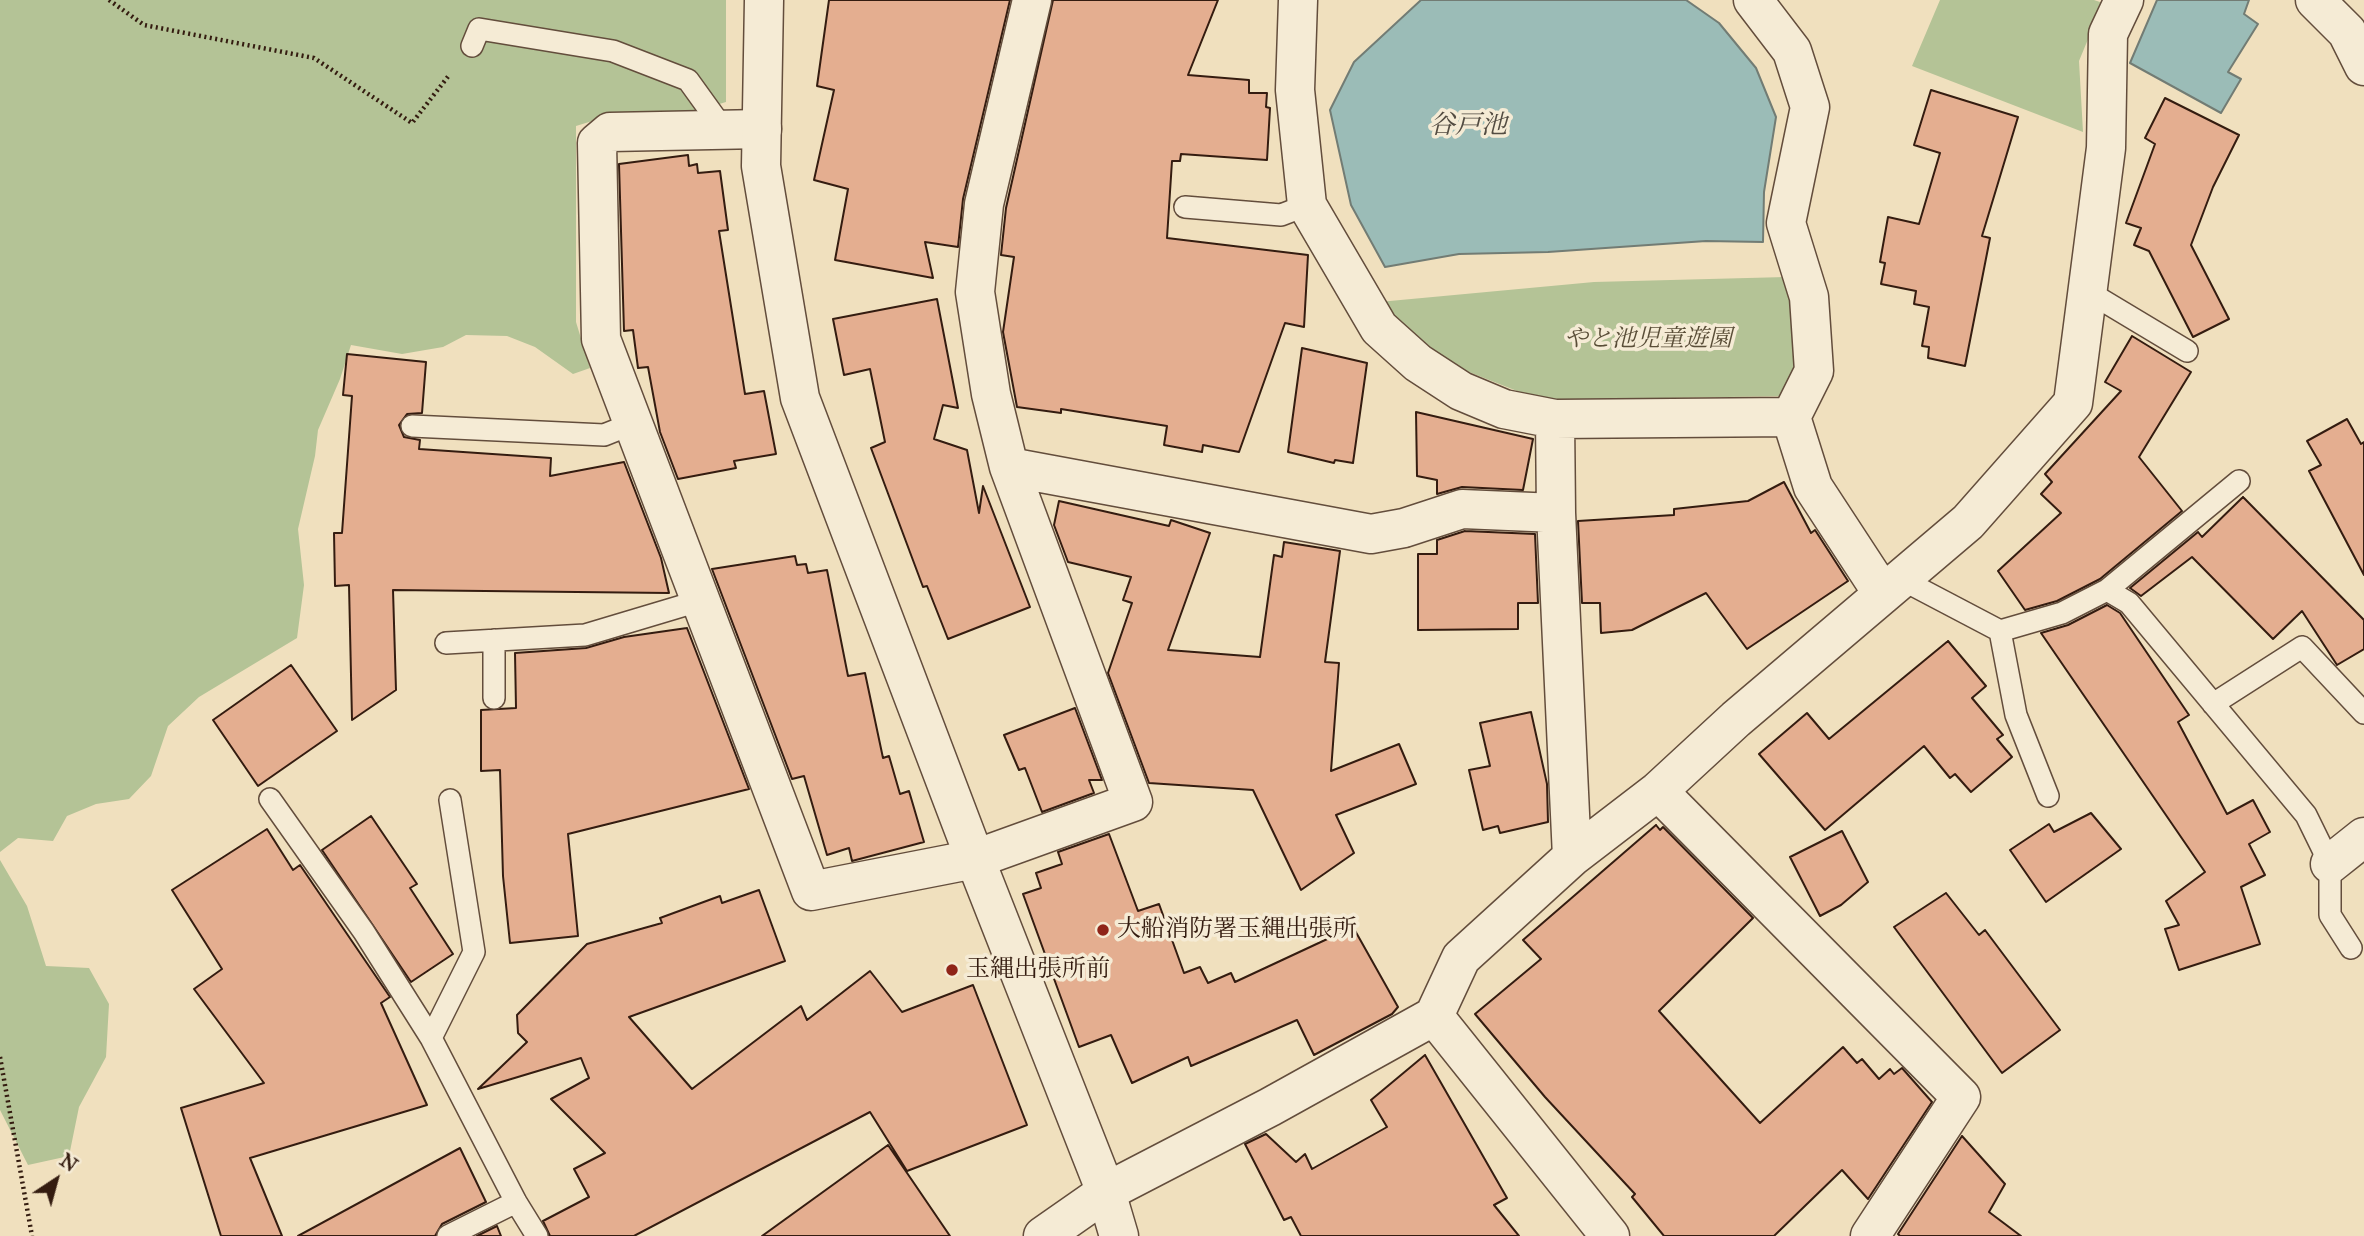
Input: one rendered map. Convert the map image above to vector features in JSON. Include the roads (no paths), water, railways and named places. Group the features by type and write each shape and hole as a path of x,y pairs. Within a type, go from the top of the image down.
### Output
{"street":[{"path":"764,0 761,166 800,398 975,859 1106,1192 1119,1236"},
{"path":"762,129 610,132 597,143 601,339 811,891 975,859 1133,802 1009,467 991,394 975,292 984,204 1032,0"},
{"path":"1298,0 1294,90 1307,205 1379,328 1418,363 1461,390 1504,409 1555,419 1791,417"},
{"path":"1754,0 1792,51 1810,107 1786,223 1809,297 1814,371 1791,417 1812,487 1892,587"},
{"path":"1043,1236 1106,1192 1270,1107 1434,1016 1461,957 1572,857 1658,791 1736,719 1968,522 2073,403 2106,148 2108,34 2124,0"},
{"path":"2315,0 2347,32 2364,66"},
{"path":"1555,419 1556,513 1572,857"},
{"path":"1009,467 1371,534 1404,528 1462,509 1556,513"},
{"path":"1658,791 1961,1097 1870,1236"},
{"path":"2330,864 2364,836"},
{"path":"1434,1016 1610,1236"}],"lane":[{"path":"472,46 479,29 613,51 688,80 724,130"},
{"path":"1185,207 1281,215 1307,205"},
{"path":"2087,291 2187,351"},
{"path":"412,426 604,435 634,423"},
{"path":"1892,587 2000,631 2062,613 2107,590 2239,481"},
{"path":"2107,590 2129,603 2306,815 2330,864 2330,915 2351,948"},
{"path":"446,643 585,635 702,600"},
{"path":"2000,631 2016,715 2048,796"},
{"path":"494,640 494,698"},
{"path":"2213,704 2302,647 2364,713"},
{"path":"270,799 364,932 431,1038 516,1202 537,1236"},
{"path":"431,1038 474,952 450,800"},
{"path":"448,1236 516,1202"}],"water":[{"name":"谷戸池","path":"1421,0 1686,0 1719,23 1756,68 1776,117 1764,192 1763,242 1706,241 1548,252 1459,254 1385,267 1351,205 1330,110 1354,62"},
{"path":"2157,0 2249,0 2244,14 2258,24 2228,72 2241,79 2221,113 2130,63"}],"place":[{"name":"大船消防署玉縄出張所","path":"1103,930"},
{"name":"玉縄出張所前","path":"952,970"}],"park label":[{"name":"やと池児童遊園","path":"1648,340"}]}
